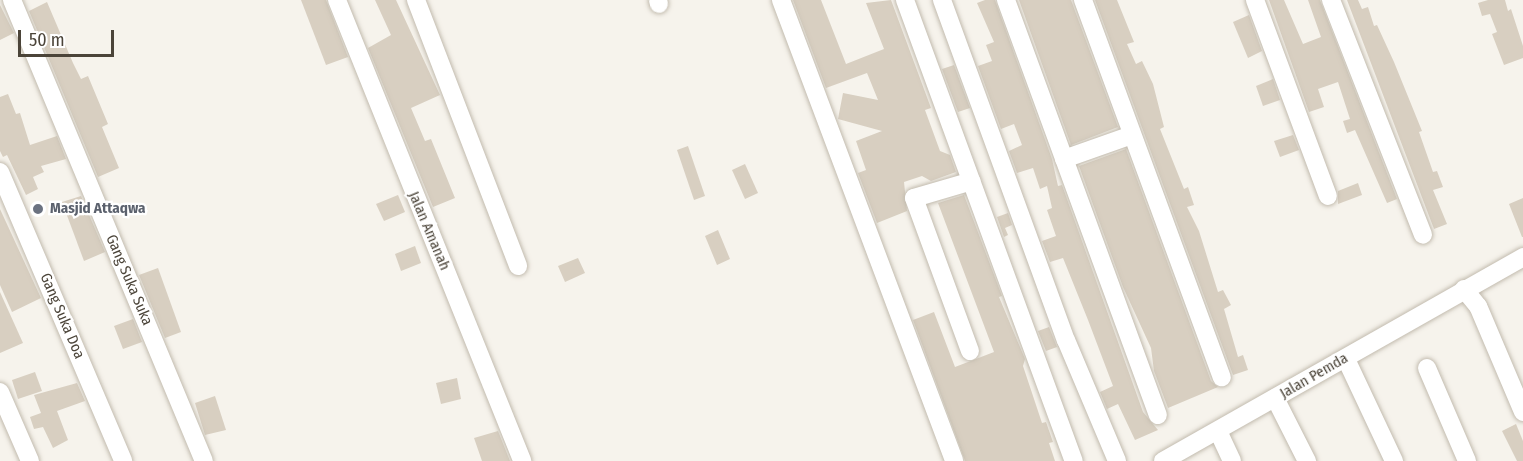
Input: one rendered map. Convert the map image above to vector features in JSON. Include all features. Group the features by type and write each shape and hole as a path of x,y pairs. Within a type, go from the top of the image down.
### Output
{"street":[{"name":"Gang Suka Suka","path":"12,0 204,461"},
{"name":"Jalan Amanah","path":"337,0 522,461"},
{"path":"416,0 518,266"},
{"path":"781,0 954,461"},
{"path":"905,0 1074,461"},
{"path":"942,0 1062,329 1117,461"},
{"path":"1006,0 1158,415"},
{"path":"1083,0 1222,377"},
{"path":"1255,0 1328,196"},
{"path":"1331,0 1422,235"},
{"path":"1064,159 1132,135"},
{"name":"Gang Suka Doa","path":"0,172 123,461"},
{"path":"970,351 914,198 972,181"},
{"name":"Jalan Pemda","path":"1163,461 1523,257"},
{"path":"1464,289 1478,306 1523,412"},
{"path":"1346,359 1394,461"},
{"path":"1427,368 1467,461"},
{"path":"0,392 30,461"},
{"path":"1275,399 1307,461"},
{"path":"1218,430 1232,461"}],"building":[{"path":"301,0 326,0 348,57 326,65"},
{"path":"375,0 396,0 440,95 411,108 425,141 431,139 455,198 433,207 368,48 391,35"},
{"path":"793,0 821,0 846,64 884,49 866,3 891,0 931,108 925,110 940,151 950,155 956,172 931,181 922,176 904,182 907,211 877,223 858,173 866,170 856,141 882,131 838,119 843,93 878,100 867,73 826,88"},
{"path":"995,0 1052,159 1058,186 1062,185 1143,412 1158,430 1135,440 1118,404 1107,409 1100,392 1113,386 1088,320 1063,258 1050,262 1042,241 1056,236 1047,210 1052,208 1047,186 1040,189 1033,168 1017,173 1009,151 1022,145 1014,124 1001,129 978,66 992,61 986,45 994,42 977,3"},
{"path":"1019,0 1071,0 1118,127 1071,145"},
{"path":"1095,0 1117,0 1134,42 1127,44 1136,64 1142,61 1153,84 1164,127 1160,129 1184,189 1188,187 1194,205 1187,207 1199,231 1218,292 1223,290 1231,305 1224,309 1238,357 1243,355 1248,370 1233,375"},
{"path":"1269,0 1284,0 1303,44 1321,37 1308,0 1320,0 1397,199 1387,203 1355,130 1347,133 1343,121 1350,119 1338,82 1318,89 1324,107 1309,112"},
{"path":"1347,0 1358,0 1362,9 1368,7 1374,26 1377,25 1394,62 1422,131 1419,132 1433,172 1437,171 1443,187 1433,190 1447,224 1434,229"},
{"path":"1488,0 1505,0 1508,11 1511,9 1523,46 1523,58 1504,65 1492,34 1497,32 1490,14 1482,16 1478,3"},
{"path":"47,2 81,79 88,76 108,124 102,127 119,168 98,177 29,11"},
{"path":"0,5 14,33 0,40"},
{"path":"1249,15 1262,51 1248,58 1233,22"},
{"path":"954,65 970,108 958,112 942,69"},
{"path":"1273,79 1280,100 1263,106 1256,86"},
{"path":"8,94 16,114 20,113 30,145 57,136 66,159 41,166 44,172 33,177 38,189 26,195 7,155 3,157 0,151 0,97"},
{"path":"1293,135 1299,150 1280,157 1274,141"},
{"path":"688,146 705,196 694,200 677,150"},
{"path":"1126,149 1211,381 1218,387 1168,408 1154,371 1151,348 1123,287 1079,166"},
{"path":"745,164 758,193 745,199 732,170"},
{"path":"1358,183 1362,195 1338,204 1338,191"},
{"path":"398,195 405,212 384,221 376,204"},
{"path":"964,195 1002,296 999,297 1025,359 1023,366 1042,423 1046,422 1053,442 1049,443 1055,461 965,461 913,320 934,312 955,367 994,352 938,203"},
{"path":"81,196 105,252 84,261 62,202"},
{"path":"1523,198 1523,237 1522,237 1509,204"},
{"path":"0,209 41,298 12,312 0,285"},
{"path":"1008,213 1012,225 1005,228 1008,235 1004,237 997,217"},
{"path":"718,230 730,259 717,265 705,236"},
{"path":"415,246 421,263 401,271 395,254"},
{"path":"578,258 585,273 565,282 558,266"},
{"path":"158,268 181,332 165,338 139,275"},
{"path":"0,292 23,343 0,353"},
{"path":"133,319 142,342 123,349 114,326"},
{"path":"1049,327 1057,347 1046,351 1038,331"},
{"path":"35,372 42,391 18,399 12,380"},
{"path":"457,378 461,399 441,404 436,383"},
{"path":"77,383 85,401 57,411 68,440 53,448 43,427 34,429 30,417 41,413 34,395"},
{"path":"215,396 226,430 205,435 195,403"},
{"path":"1516,424 1523,441 1523,461 1517,461 1502,431"},
{"path":"498,431 510,461 482,461 474,438"}],"place":[{"name":"Masjid Attaqwa","path":"38,209"}]}
